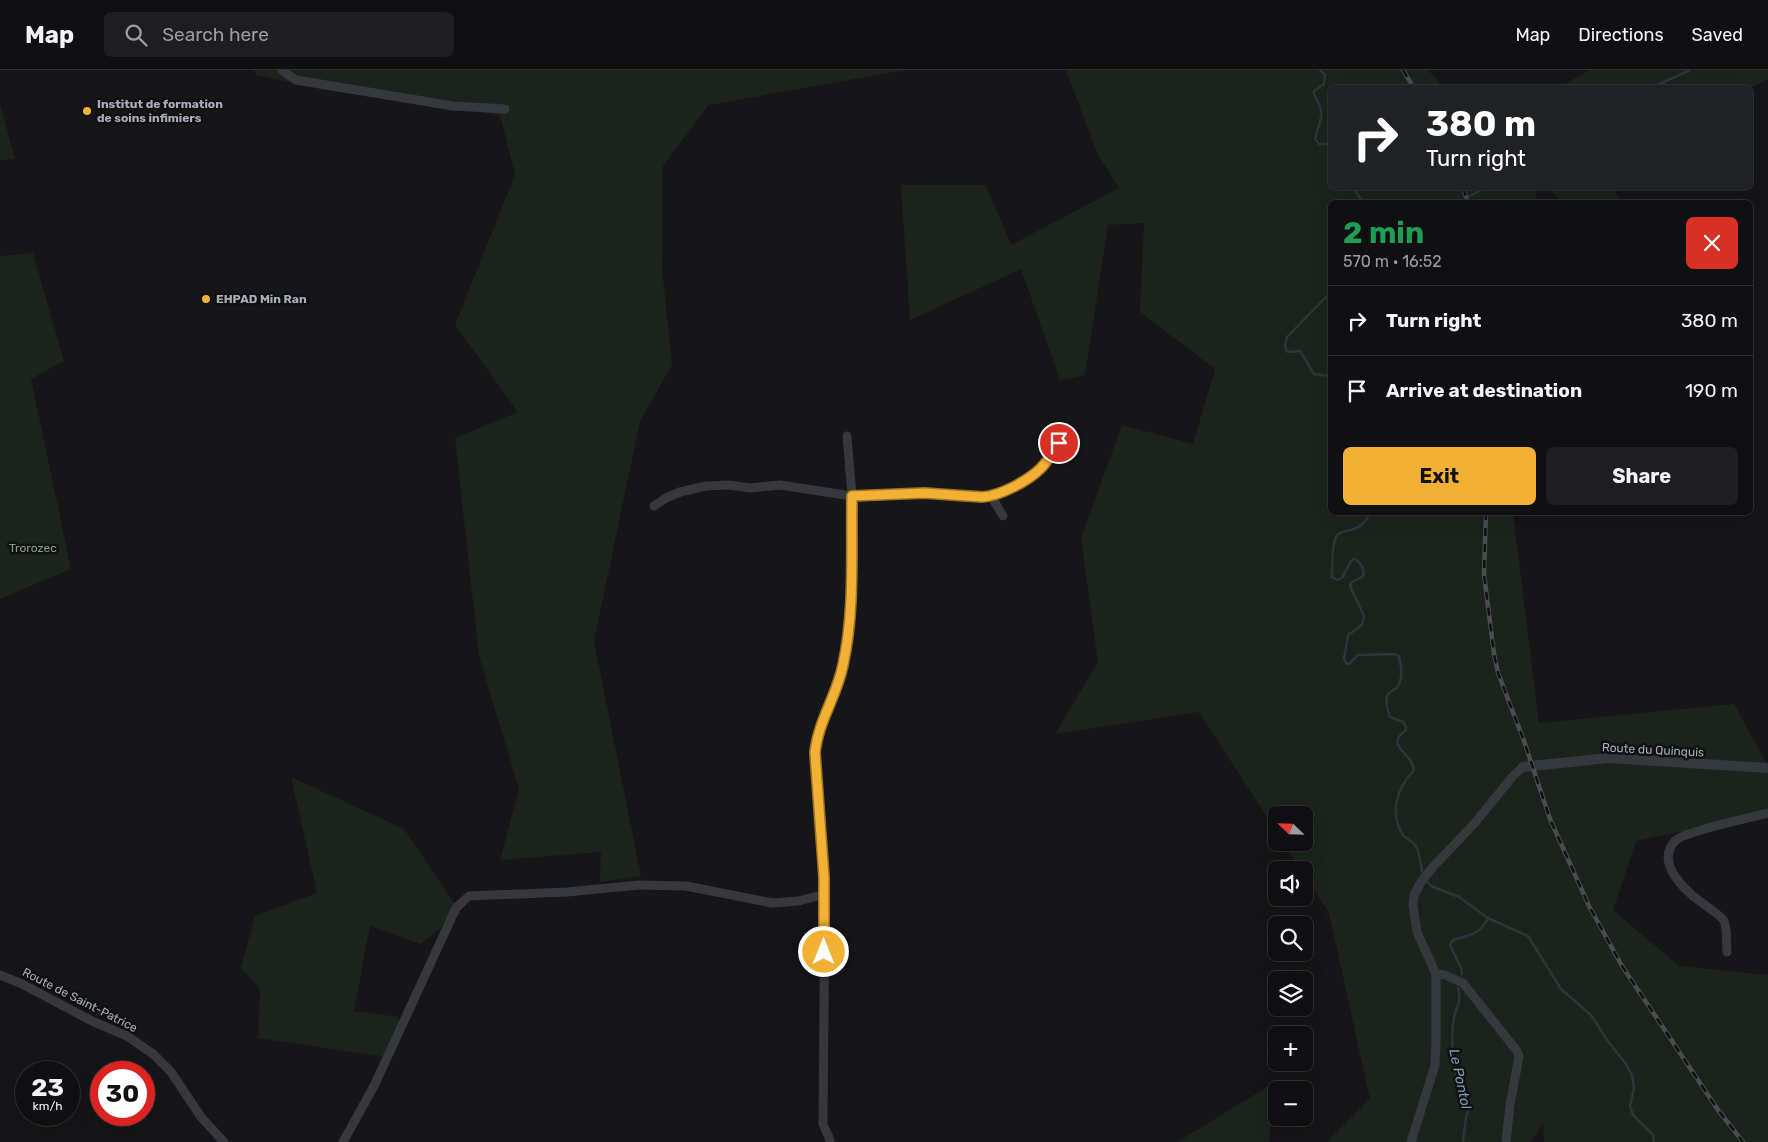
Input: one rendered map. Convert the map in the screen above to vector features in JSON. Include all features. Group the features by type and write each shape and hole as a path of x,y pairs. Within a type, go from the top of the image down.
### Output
{"street":[{"path":"282,70 296,80 454,106 505,109"},
{"path":"830,1140 823,1124 824,894 815,753 821,723 843,666 850,612 852,496 847,436"},
{"path":"654,506 666,498 706,486 729,485 750,488 780,485 852,496 924,493 991,496 1012,487 1040,469 1059,443"},
{"path":"991,496 1003,516"},
{"name":"Route du Quinquis","path":"1436,974 1417,932 1413,905 1414,894 1420,882 1432,868 1474,824 1513,776 1524,768 1608,758 1768,768"},
{"path":"1727,952 1724,920 1719,914 1706,907 1681,886 1670,869 1668,857 1671,846 1677,839 1697,831 1768,813"},
{"path":"343,1142 374,1086 456,908 469,896 567,892 639,885 686,886 772,903 799,901 824,894"},
{"path":"1411,1142 1435,1065 1436,974 1446,975 1463,983 1509,1040 1519,1056 1510,1105 1506,1142"},
{"name":"Route de Saint-Patrice","path":"0,976 22,984 92,1021 127,1036 153,1054 171,1072 200,1117 224,1142"}],"green space":[{"path":"254,70 905,70 709,105 663,166 662,268 672,365 640,421 594,641 641,876 600,882 601,852 500,860 519,789 479,656 455,438 518,412 455,325 515,175 500,115 326,90 256,75"},
{"path":"1066,70 1428,70 1442,85 1328,85 1328,190 1538,190 1535,200 1328,200 1328,515 1513,515 1539,723 1734,704 1768,766 1768,814 1636,841 1613,910 1679,966 1768,975 1768,1142 1544,1142 1543,1123 1531,1142 1327,1142 1370,1099 1329,913 1313,888 1313,861 1295,861 1288,851 1313,851 1313,806 1268,806 1268,819 1199,712 1055,734 1098,662 1081,538 1122,425 1193,444 1215,369 1140,312 1144,223 1108,225 1085,375 1060,380 1021,269 910,320 901,185 986,185 1011,245 1119,188 1097,153"},
{"path":"1590,70 1768,70 1768,79 1753,86 1563,85"},
{"path":"0,104 15,159 0,160"},
{"path":"1549,190 1614,190 1620,200 1561,200"},
{"name":"Trorozec","path":"33,253 64,361 31,379 71,569 0,599 0,256"},
{"path":"291,777 404,829 461,913 420,944 370,926 354,1011 399,1017 392,1058 258,1038 260,989 241,968 255,916 317,893"},
{"path":"1268,1086 1268,1126 1271,1126 1269,1142 1179,1141"}],"waterway":[{"path":"1320,70 1325,75 1324,84 1314,91 1321,111 1315,139 1319,144 1328,144"},
{"path":"1658,85 1690,70"},
{"path":"1354,190 1362,200"},
{"path":"1470,196 1481,190"},
{"path":"1328,296 1287,337 1285,345 1288,352 1300,351 1314,374 1328,376"},
{"path":"1368,515 1361,525 1342,532 1336,537 1333,551 1332,577 1338,580 1342,578 1354,559 1361,565 1364,574 1352,582 1350,586 1364,616 1362,625 1348,635 1344,659 1349,664 1358,655 1394,654 1399,656 1401,680 1396,688 1388,694 1386,699 1390,717 1403,722 1406,727 1406,730 1397,741 1414,770 1399,793 1396,818 1403,835 1417,848 1423,875"},
{"path":"1426,880 1431,886 1459,897 1488,918 1528,936 1561,989 1591,1015 1607,1040 1626,1064 1632,1075 1634,1088 1630,1106 1633,1115 1653,1135 1654,1142"},
{"name":"Le Pontol","path":"1462,974 1450,945 1453,940 1478,931 1488,918"},
{"name":"Le Pontol","path":"1458,988 1459,1002 1454,1018 1452,1040 1457,1078 1460,1090 1469,1109 1466,1117 1463,1142"}],"railway":[{"path":"1403,70 1412,85"},
{"path":"1464,190 1467,200"},
{"path":"1486,515 1484,574 1498,673 1524,741 1550,819 1589,906 1622,966 1718,1110 1743,1142"}],"place":[{"name":"Institut de formation de soins infimiers","path":"87,111"},
{"name":"EHPAD Min Ran","path":"206,299"}],"route":[{"path":"824,952 824,877 815,753 821,723 843,666 850,612 852,496 924,493 991,496 1012,487 1040,469 1059,443"}]}
